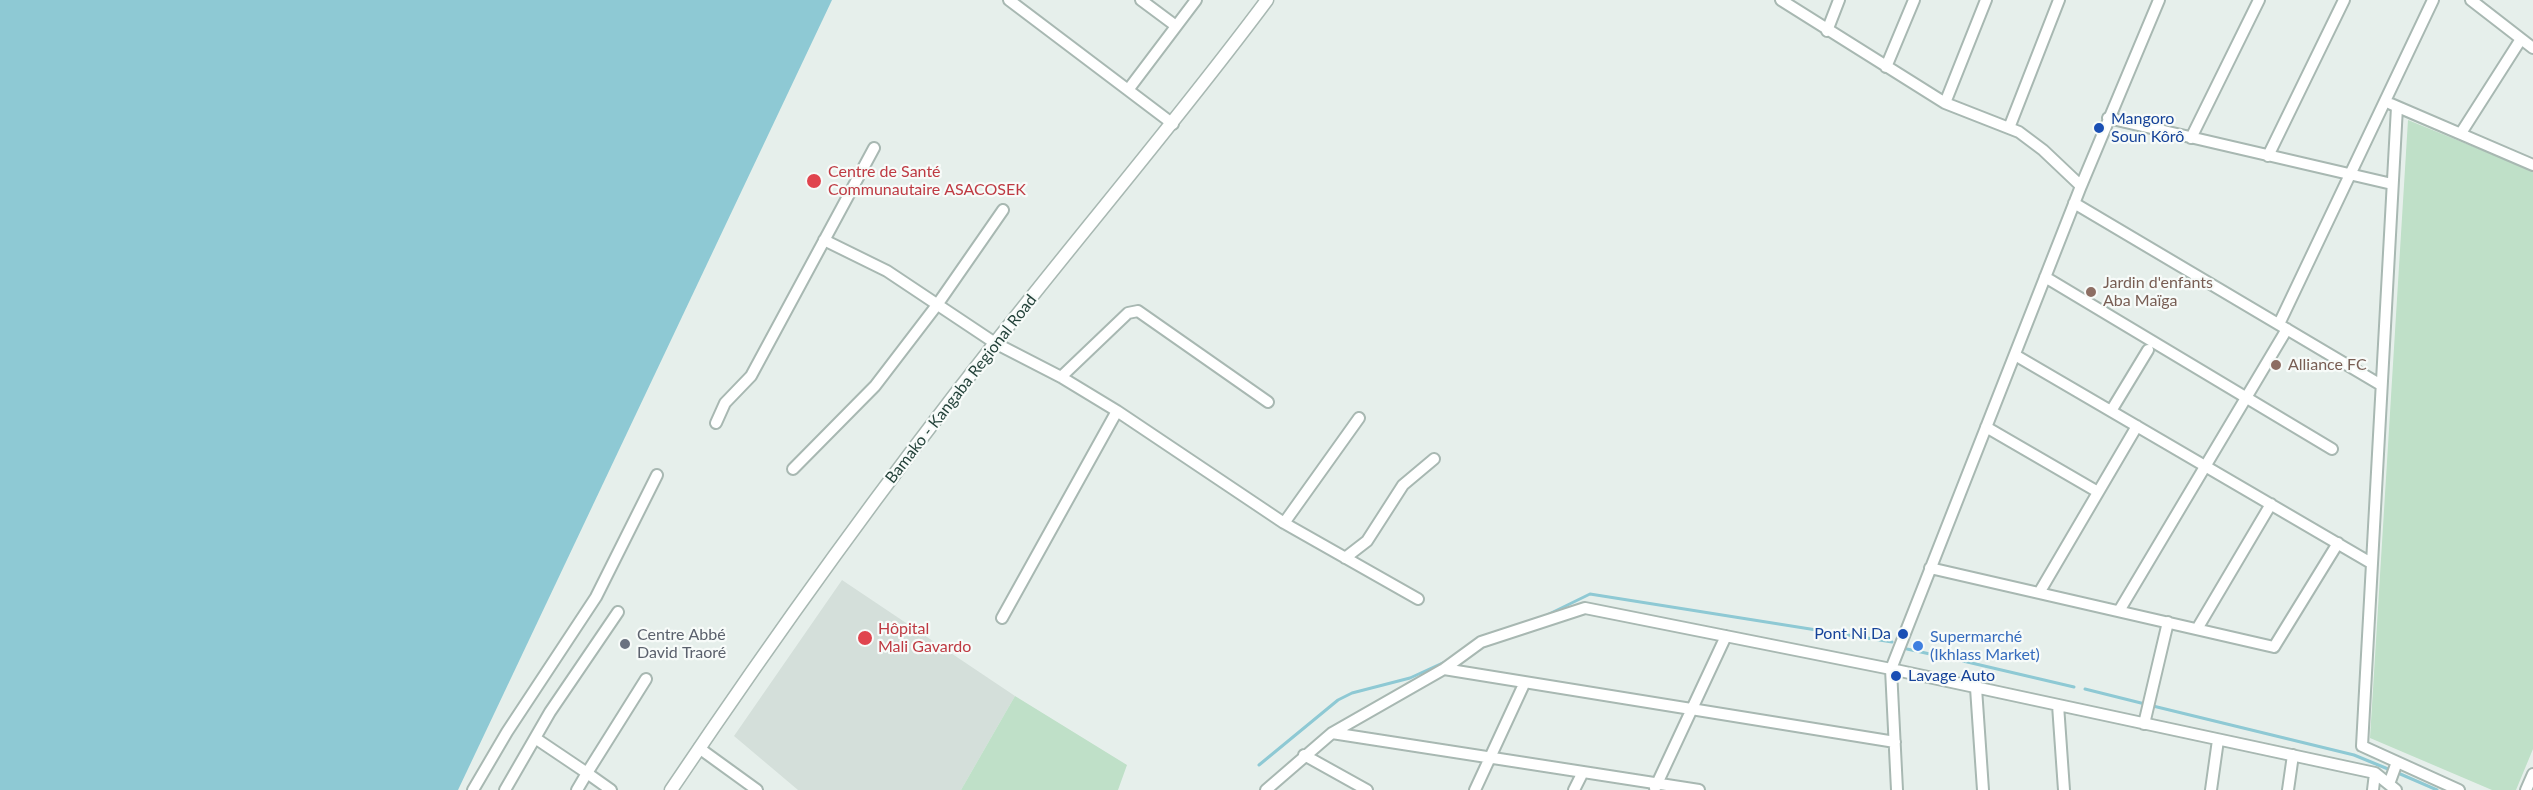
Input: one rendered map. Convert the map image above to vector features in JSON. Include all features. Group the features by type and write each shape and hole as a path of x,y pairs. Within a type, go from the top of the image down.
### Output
{"street":[{"path":"1009,0 1173,124"},
{"path":"1141,0 1176,26"},
{"path":"1128,90 1196,0"},
{"name":"Bamako - Kangaba Regional Road","path":"671,790 828,563 995,344 1173,124 1267,0"},
{"path":"1781,0 1945,103 2009,128 2028,138 2081,186"},
{"path":"1827,31 1839,0"},
{"path":"1887,67 1914,0"},
{"path":"1945,103 1986,0"},
{"path":"2009,128 2059,0"},
{"path":"1898,790 1891,669 2108,118 2159,0"},
{"path":"2191,138 2259,0"},
{"path":"2268,156 2344,0"},
{"path":"2119,611 2246,398 2283,327 2433,0"},
{"path":"2461,133 2528,41 2471,0"},
{"path":"2385,101 2533,165"},
{"path":"2397,107 2362,746 2459,790"},
{"path":"2108,118 2392,184"},
{"path":"716,423 724,403 751,376 874,148"},
{"path":"2074,203 2381,385"},
{"path":"793,469 875,386 937,305 1003,210"},
{"path":"824,240 887,271 995,344 1061,377 1117,411 1284,524 1418,599"},
{"path":"2045,277 2332,449"},
{"path":"1061,377 1128,312 1138,311 1268,402"},
{"path":"2111,411 2148,350"},
{"path":"2015,355 2372,563"},
{"path":"1002,618 1117,411"},
{"path":"1284,524 1359,418"},
{"path":"2039,593 2137,426"},
{"path":"1986,428 2098,492"},
{"path":"1346,558 1367,542 1403,485 1434,459"},
{"path":"473,790 507,732 596,597 657,475"},
{"path":"2198,629 2271,504"},
{"path":"1930,568 2274,647 2338,543"},
{"path":"1266,790 1332,733 1444,669 1480,642 1585,608 1891,669 2375,773 2392,787 2397,762"},
{"path":"505,790 535,738 618,612"},
{"path":"2144,724 2168,622"},
{"path":"1656,787 1726,636"},
{"path":"1444,669 1895,742"},
{"path":"577,790 646,679"},
{"path":"1475,790 1525,682"},
{"path":"1976,688 1983,790"},
{"path":"2058,705 2067,789"},
{"path":"1332,733 1583,772 1656,787 1699,790"},
{"path":"535,738 611,790"},
{"path":"2211,790 2218,740"},
{"path":"699,748 757,790"},
{"path":"1304,755 1367,790"},
{"path":"2288,790 2293,755"},
{"path":"1574,790 1583,772"},
{"path":"2373,790 2375,773"},
{"path":"2526,790 2533,774"}],"shaded area":[{"name":"Hôpital Mali Gavardo","path":"842,580 1015,696 961,790 798,790 734,736"}],"green space":[{"path":"2408,120 2533,171 2533,749 2516,790 2492,790 2370,738"},
{"path":"1015,696 1127,765 1118,790 961,790"}],"water":[{"path":"0,0 832,0 458,790 0,790"}],"waterway":[{"path":"1543,617 1590,594 1892,642"},
{"path":"1907,649 1953,659"},
{"path":"1259,765 1338,700 1352,693 1410,678 1447,661"},
{"path":"1963,661 2074,687"},
{"path":"2085,689 2145,704"},
{"path":"2153,706 2354,755 2388,769"},
{"path":"2398,773 2437,790"}],"place":[{"name":"Mangoro Soun Kôrô","path":"2099,128"},
{"name":"Centre de Santé Communautaire ASACOSEK","path":"814,181"},
{"name":"Jardin d'enfants Aba Maïga","path":"2091,292"},
{"name":"Alliance FC","path":"2276,365"},
{"name":"Pont Ni Da","path":"1903,634"},
{"name":"Hôpital Mali Gavardo","path":"865,638"},
{"name":"Centre Abbé David Traoré","path":"625,644"},
{"name":"Supermarché (Ikhlass Market)","path":"1918,646"},
{"name":"Lavage Auto","path":"1896,676"}]}
